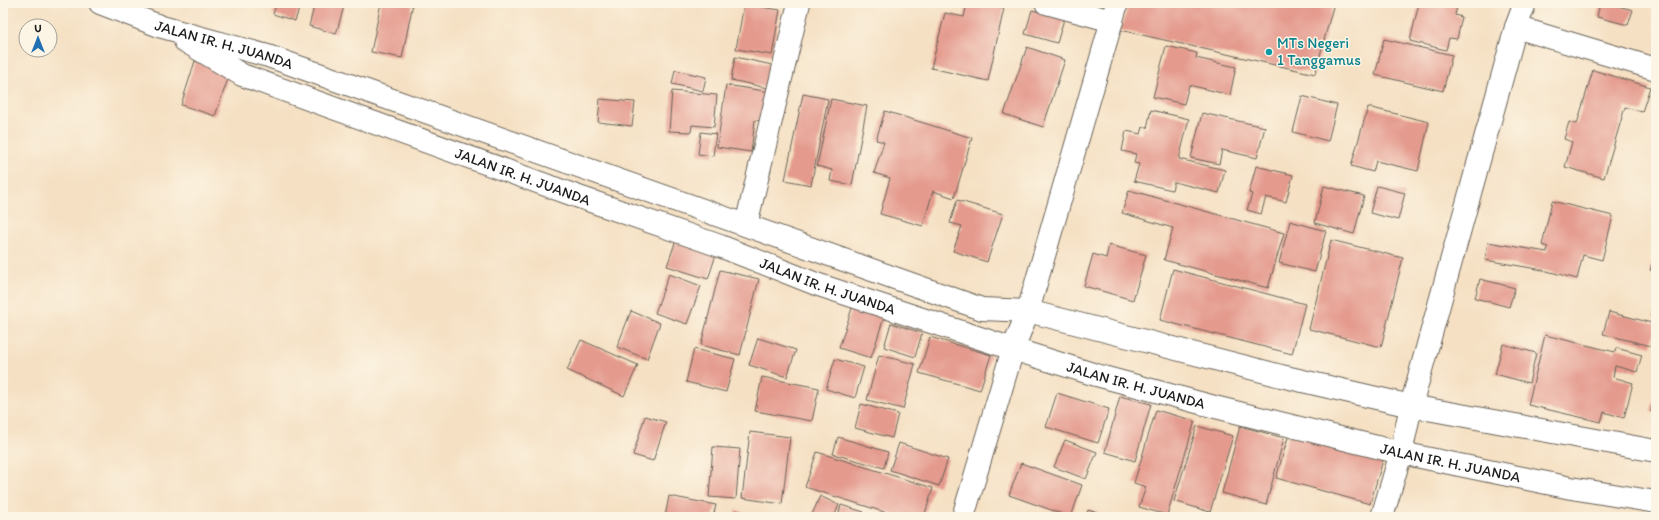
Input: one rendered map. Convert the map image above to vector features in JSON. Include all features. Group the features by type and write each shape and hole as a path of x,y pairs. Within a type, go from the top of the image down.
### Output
{"main road":[{"path":"100,3 162,27"},
{"path":"746,225 799,3"},
{"path":"963,517 1013,349 1028,311 1115,12 1046,3"},
{"path":"1382,517 1401,453 1411,406 1516,27 1525,3"},
{"name":"JALAN IR. H. JUANDA","path":"162,27 268,56 982,309 1028,311 1281,376 1411,406 1656,451"},
{"name":"JALAN IR. H. JUANDA","path":"162,27 242,75 720,246 816,284 1013,349 1096,375 1215,407 1401,453 1571,488 1656,502"},
{"path":"1516,27 1656,69"}],"building":[{"path":"277,3 301,3 295,21 273,14"},
{"path":"315,3 345,3 336,34 309,26"},
{"path":"381,3 413,3 402,58 371,52"},
{"path":"967,3 983,3 1004,8 988,81 931,68 945,13 964,17"},
{"name":"MTs Negeri 1 Tanggamus","path":"1129,3 1334,3 1315,74 1120,30"},
{"path":"1419,3 1458,3 1455,15 1462,17 1457,39 1449,38 1446,50 1410,41"},
{"path":"1600,3 1607,3 1633,10 1628,25 1597,17"},
{"path":"744,4 780,10 772,55 736,49"},
{"path":"1032,10 1064,19 1057,43 1025,34"},
{"path":"1384,39 1452,55 1443,91 1375,75"},
{"path":"1166,46 1197,53 1196,58 1236,67 1230,95 1189,85 1184,104 1153,97"},
{"path":"1027,47 1065,60 1043,127 1004,114"},
{"path":"735,57 777,66 772,89 731,80"},
{"path":"195,61 230,73 215,116 181,105"},
{"path":"675,70 706,77 703,91 672,84"},
{"path":"1593,70 1650,87 1642,112 1625,107 1604,178 1565,167 1572,142 1564,139 1569,122 1577,124"},
{"path":"726,85 771,92 766,122 755,120 751,152 717,147"},
{"path":"672,91 717,95 714,127 692,125 691,132 669,131"},
{"path":"803,94 828,99 811,185 785,180"},
{"path":"1302,96 1337,105 1328,141 1293,132"},
{"path":"600,99 635,102 632,126 598,122"},
{"path":"831,99 867,106 852,185 830,181 832,170 817,166"},
{"path":"1368,107 1429,122 1418,171 1376,161 1373,172 1351,166"},
{"path":"1151,110 1189,119 1179,159 1225,170 1219,193 1174,182 1172,190 1134,181 1139,164 1134,163 1136,154 1122,151 1126,131 1141,134 1143,127 1147,128"},
{"path":"885,111 972,138 954,198 933,191 923,226 880,214 890,178 874,173 884,142 876,140"},
{"path":"1202,113 1265,127 1257,158 1222,150 1219,164 1191,158"},
{"path":"701,132 716,134 713,156 698,154"},
{"path":"1256,166 1293,175 1286,202 1266,197 1261,214 1247,210 1252,194 1249,193"},
{"path":"1324,186 1364,196 1354,234 1315,223"},
{"path":"1377,186 1405,193 1398,220 1370,213"},
{"path":"1129,190 1284,233 1268,288 1164,260 1173,228 1122,213"},
{"path":"957,200 1003,214 987,262 953,251 962,226 950,223"},
{"path":"1552,201 1613,216 1602,260 1583,255 1577,279 1543,270 1485,260 1488,242 1547,252 1548,247 1542,245"},
{"path":"1290,221 1326,231 1315,272 1279,263"},
{"path":"676,240 717,252 708,279 667,266"},
{"path":"1331,240 1403,258 1381,347 1309,329"},
{"path":"1109,245 1146,255 1133,300 1084,286 1093,254 1106,258"},
{"path":"1656,252 1656,272 1650,270"},
{"path":"1173,269 1305,304 1292,354 1160,320"},
{"path":"720,270 759,279 740,355 701,345"},
{"path":"669,274 701,286 687,324 655,313"},
{"path":"1480,279 1515,288 1509,307 1475,298"},
{"path":"853,305 885,314 871,358 839,348"},
{"path":"1656,307 1656,318 1653,317"},
{"path":"631,311 660,323 647,359 617,347"},
{"path":"1609,312 1656,324 1651,346 1603,334"},
{"path":"891,323 922,333 915,357 884,347"},
{"path":"1545,335 1615,352 1616,348 1642,355 1637,372 1615,366 1613,377 1633,383 1624,418 1604,412 1601,422 1528,405"},
{"path":"930,337 991,355 980,390 919,373"},
{"path":"758,338 796,350 787,377 749,365"},
{"path":"581,340 638,365 624,396 567,370"},
{"path":"1503,344 1536,353 1529,383 1495,374"},
{"path":"694,349 735,359 726,392 686,382"},
{"path":"879,355 915,364 903,409 867,400"},
{"path":"835,359 864,367 855,398 826,389"},
{"path":"762,377 819,388 812,421 755,411"},
{"path":"1656,392 1656,413 1651,412"},
{"path":"1057,393 1109,409 1098,443 1046,427"},
{"path":"1120,396 1151,404 1135,461 1105,452"},
{"path":"861,404 898,414 892,438 855,428"},
{"path":"1156,410 1195,421 1167,515 1139,507 1146,487 1134,483"},
{"path":"645,416 666,422 653,461 633,455"},
{"path":"1197,426 1233,436 1210,512 1174,501"},
{"path":"1240,426 1284,438 1266,505 1222,493"},
{"path":"750,432 790,437 782,504 742,498"},
{"path":"1289,434 1383,460 1370,504 1276,478"},
{"path":"838,437 888,452 884,468 833,454"},
{"path":"1065,440 1097,452 1086,479 1054,467"},
{"path":"899,443 948,459 939,486 890,470"},
{"path":"713,447 740,449 736,499 709,497"},
{"path":"817,452 933,488 924,517 900,517 805,487"},
{"path":"1021,463 1082,485 1071,517 1009,495"},
{"path":"669,496 716,505 713,517 665,517"},
{"path":"820,496 839,505 834,517 811,517"},
{"path":"841,505 864,512 863,517 838,517"},
{"path":"736,510 756,517 734,517"},
{"path":"1088,510 1113,517 1086,517"},
{"path":"872,514 881,517 871,517"}],"place":[{"name":"MTs Negeri 1 Tanggamus","path":"1269,52"}]}
